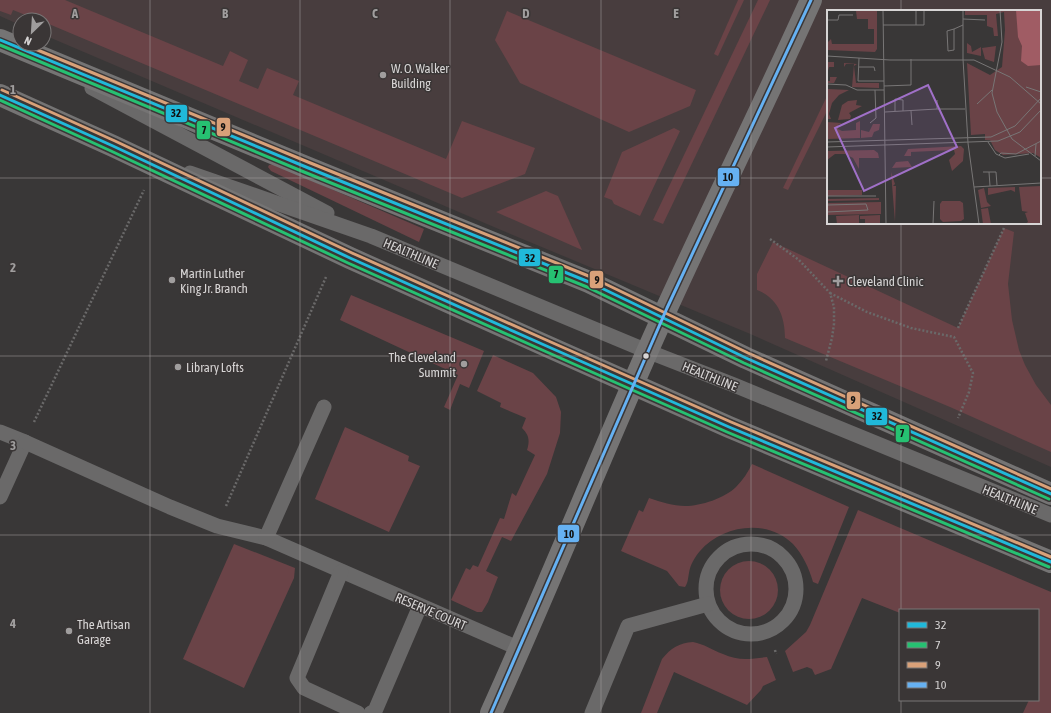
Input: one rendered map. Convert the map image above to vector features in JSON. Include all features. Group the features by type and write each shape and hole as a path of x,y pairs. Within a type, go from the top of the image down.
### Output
{"main road":[{"path":"491,713 520,650 662,317 811,0"},
{"path":"2,41 589,282 746,358 1051,494"},
{"path":"0,95 113,146 350,258 729,427 1051,562"}],"lane":[{"name":"HEALTHLINE","path":"2,41 371,236"},
{"name":"HEALTHLINE","path":"113,146 371,236 647,352 1051,515"},
{"path":"266,538 324,407"},
{"path":"0,432 25,442 0,497"},
{"name":"RESERVE COURT","path":"25,442 170,507 217,526 266,538 520,650"},
{"path":"751,543 766,545 780,553 791,568 795,577 796,593 791,610 787,617 778,625 758,634 746,634 726,627 716,618 708,604 705,585 709,570 716,558 734,546 751,543"},
{"path":"341,572 297,678 304,688 358,713"},
{"path":"592,713 628,626 708,604"},
{"path":"371,713 375,710 420,606"}],"path":[{"path":"25,442 144,190"},
{"path":"958,328 1004,228"},
{"path":"770,240 799,260 830,293 867,312 910,328 954,337 973,373 969,392 958,418"},
{"path":"217,526 326,277"},
{"path":"826,361 832,338 834,318 834,307 830,293"},
{"path":"775,650 776,654"}],"shaded area":[{"name":"Cleveland Clinic","path":"0,0 1051,0 1051,467 748,333 501,230 52,38 52,12 12,12 12,21 0,16"},
{"path":"0,0 65,0 223,66 230,51 248,60 239,81 258,89 267,68 299,81 293,95 446,159 462,121 535,148 525,174 462,198 52,25 52,12 18,12 13,10 11,15 0,11"},
{"path":"738,0 744,0 718,56 714,54"},
{"path":"758,0 770,0 663,224 653,220"},
{"path":"507,11 696,90 690,106 629,132 520,83 495,40"},
{"path":"827,96 827,111 788,190 783,188"},
{"path":"674,128 680,131 640,216 614,204 612,200 604,197 622,152"},
{"path":"273,164 424,229 419,242 271,171 268,167 269,165"},
{"path":"546,191 558,196 582,250 496,212"},
{"path":"1004,228 1014,232 1008,284 1012,320 1019,350 1025,365 1036,385 1051,405 1051,452 950,407 785,338 784,323 779,309 770,298 757,290 757,274 773,242 958,328"},
{"path":"351,295 484,351 469,388 460,384 450,410 444,407 458,375 340,320"},
{"path":"493,355 533,373 556,397 561,412 560,433 547,474 511,541 502,537 486,571 498,577 488,602 482,612 477,612 451,600 466,568 470,570 473,565 478,567 500,518 504,519 512,493 516,496 535,455 527,450 528,438 522,428 526,418 500,407 501,403 477,391"},
{"path":"345,427 409,456 408,461 420,466 389,532 315,499"},
{"path":"752,464 849,507 818,584 813,582 805,562 793,544 771,530 745,528 720,535 709,542 693,561 685,587 679,586 667,571 621,551 639,510 643,512 649,498 667,504 680,506 698,505 712,501 726,495 736,487 741,482"},
{"path":"858,510 1051,592 1051,713 1023,713 1029,701 1039,701 1039,609 899,609 899,613 862,598 831,669 815,675 812,669 807,667 793,672 785,651 806,632"},
{"path":"234,544 295,568 294,578 244,688 183,659"},
{"path":"749,561 760,563 773,574 776,579 778,590 776,601 765,614 760,617 749,619 738,617 725,606 722,601 720,590 722,579 733,566 738,563"},
{"path":"693,642 734,658 750,659 767,657 776,680 763,686 747,705 674,672 657,713 641,713 662,659 676,647"}],"transit line":[{"name":"10","path":"491,713 667,308 811,0"},
{"name":"32","path":"0,40 589,282 746,358 1051,494"},
{"name":"7","path":"0,45 304,172 587,287 744,363 1049,499"},
{"name":"9","path":"42,52 591,277 748,353 1051,489"},
{"name":"9","path":"2,90 115,141 352,253 544,339 731,422 1051,557"},
{"name":"32","path":"0,95 113,146 350,258 542,344 729,427 1051,562"},
{"name":"7","path":"0,100 348,263 540,349 727,432 1049,567"}],"place":[{"name":"W. O. Walker Building","path":"383,75"},
{"name":"Martin Luther King Jr. Branch","path":"172,280"},
{"name":"Cleveland Clinic","path":"838,281"},
{"name":"The Cleveland Summit","path":"464,364"},
{"name":"Library Lofts","path":"178,367"},
{"name":"The Artisan Garage","path":"69,631"}]}
